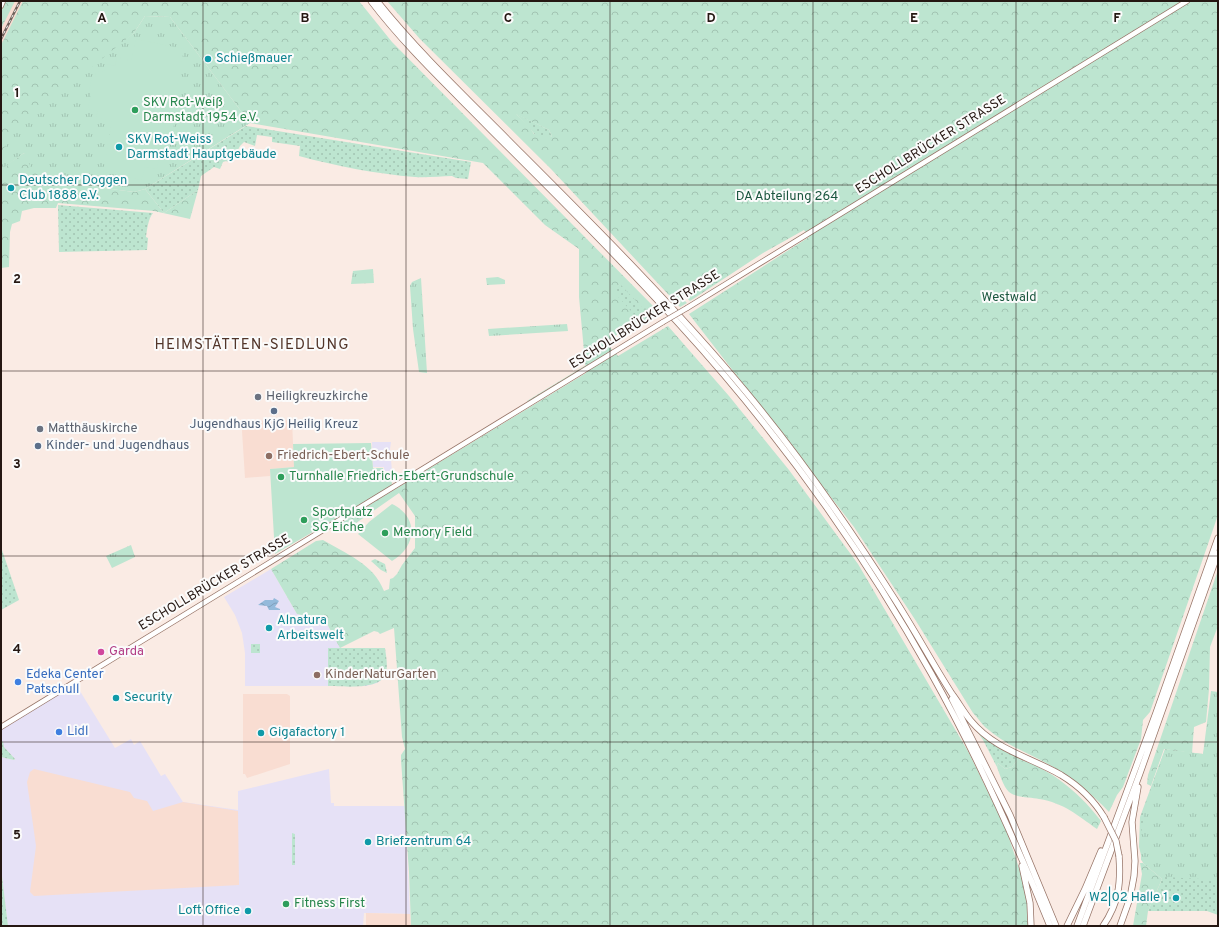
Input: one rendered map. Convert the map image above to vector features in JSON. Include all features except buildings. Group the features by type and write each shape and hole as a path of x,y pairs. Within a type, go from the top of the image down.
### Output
{"highway":[{"path":"371,1 402,39 438,77 602,242 680,324 744,398 782,446 846,536 899,618 935,679 987,781 1018,848 1050,926"},
{"path":"377,1 436,67 632,265 684,320 725,367 774,427 834,508 890,592 966,715 987,737 1008,750 1060,775 1093,801 1104,817 1116,841 1119,856 1119,885 1116,903 1103,926"},
{"path":"1077,926 1156,713 1218,538"},
{"path":"1083,926 1140,773 1218,553"},
{"path":"937,670 1007,809 1056,926"},
{"path":"1120,926 1130,898 1134,876 1135,861 1133,817 1140,773"},
{"path":"1067,926 1104,844 1112,832"},
{"path":"1018,848 1030,903 1031,926"}],"main road":[{"path":"1,6 3,1"},
{"name":"ESCHOLLBRÜCKER STRASSE","path":"1,728 1187,1"}],"shaded area":[{"path":"11,1 35,1 1,72 1,21"},
{"name":"Friedrich-Ebert-Schule","path":"292,420 294,467 270,469 270,476 245,478 242,431 243,423 248,421"},
{"path":"372,442 391,442 390,449 392,471 384,471 384,467 373,467"},
{"path":"271,569 297,614 325,620 340,648 385,648 386,673 381,680 377,683 366,686 245,686 245,653 242,633 235,615 224,597"},
{"path":"75,683 115,748 131,739 134,745 140,741 161,776 165,774 183,802 238,810 238,791 329,769 331,803 334,803 334,806 405,806 410,914 364,913 363,926 8,926 1,868 1,757 15,759 4,747 1,740 1,729"},
{"path":"243,694 287,694 290,696 290,764 247,778 245,774 243,774"},
{"path":"34,769 130,792 134,798 147,801 153,811 183,802 238,811 239,885 34,896 30,892 36,846 27,782 30,772"},
{"path":"366,913 410,914 411,926 366,926"}],"green space":[{"path":"6,1 15,1 1,29 1,12"},
{"path":"23,1 359,1 392,42 658,311 649,315 620,284 613,291 640,321 605,342 618,356 668,326 729,396 789,470 858,564 969,753 1006,829 1027,892 1029,926 411,926 409,872 401,760 401,755 405,749 402,737 394,628 380,634 374,631 340,648 325,620 297,614 271,569 316,541 323,540 350,555 366,567 379,582 384,591 389,589 390,579 397,574 415,548 415,516 399,493 349,528 338,524 586,373 579,297 579,249 545,225 483,163 250,123 170,17 145,16 134,33 1,153 1,45"},
{"name":"Westwald","path":"387,1 1218,1 1218,515 1150,712 1143,720 1141,739 1123,787 1117,795 1109,812 1084,789 1057,769 1002,740 982,724 973,713 916,621 854,527 689,314 809,237 804,230 763,253 690,301 684,295 681,297 687,303 680,307 551,169 420,39","holes":["516,114 549,130 552,136 550,137 534,134"]},
{"path":"145,16 170,17 250,123 145,189 134,192 64,184 31,168 24,153 2,169 1,153 18,126 134,33"},
{"name":"SKV Rot-Weiß Darmstadt 1954 e.V.","path":"136,39 184,49 176,93 179,98 169,150 161,149 157,169 145,167 142,180 103,172 112,121 96,117 98,111 88,109 92,77 95,77 96,71 104,72 106,64 115,66 117,57 131,61"},
{"path":"515,113 549,130 552,136 542,142"},
{"path":"246,126 471,162 468,179 456,178 452,176 401,176 342,166 299,156 300,146 272,142 272,137 257,135 255,146 244,142 240,146 231,163 226,161 223,162 220,169 214,167 201,176 198,190 164,213 145,189"},
{"path":"24,153 64,184 134,192 145,189 164,213 198,190 190,219 154,211 58,203 56,208 34,208 22,211 20,221 12,224 10,232 9,267 1,268 1,167 2,168"},
{"path":"58,205 153,213 147,228 147,250 59,252"},
{"path":"373,269 374,283 351,284 353,271"},
{"path":"498,277 505,280 505,284 487,285 486,278"},
{"path":"421,278 427,373 419,372 413,329 410,286 412,282"},
{"path":"622,282 654,318 634,330 605,297"},
{"path":"567,324 568,331 489,336 488,329"},
{"path":"591,362 592,363 528,402 527,401"},
{"name":"Sportplatz SG Eiche","path":"371,443 373,468 383,468 383,472 391,472 392,486 275,554 270,469 294,467 293,444"},
{"name":"Memory Field","path":"392,504 407,516 412,532 406,548 392,561 358,534 369,522"},
{"path":"131,545 135,557 112,568 106,556"},
{"path":"1,547 19,600 1,610"},
{"path":"375,559 385,564 387,573 371,561"},
{"path":"1218,570 1218,626 1210,647 1209,689 1206,722 1194,727 1192,753 1164,749 1151,786 1147,784 1148,775"},
{"path":"251,644 260,644 260,653 251,653"},
{"path":"328,648 385,648 387,664 386,673 383,679 377,683 369,685 351,687 328,686"},
{"path":"1211,691 1218,692 1218,880 1165,877 1152,870 1141,860 1141,834 1146,803 1165,750 1203,754"},
{"path":"1218,692 1218,915 1207,911 1148,911 1162,879 1143,863 1139,847 1140,817 1165,749 1203,754"},
{"path":"974,727 995,745 1024,761 1018,759 1012,767 1005,769 998,763 997,767 983,740"},
{"path":"1,740 4,747 15,759 14,760 1,757"},
{"path":"1018,759 1042,769 1064,783 1084,801 1101,821 1097,829 1070,810 1056,803 1019,796 1009,792 1005,787 997,767 998,763 1005,769 1012,767"},
{"path":"292,833 295,834 295,865 292,865"},
{"path":"1140,863 1143,863 1162,879 1148,911 1146,926 1133,926 1142,874"},
{"path":"1,868 8,926 1,926"}],"water":[{"path":"274,598 279,601 275,607 280,610 269,610 267,606 258,605 265,600 273,600"}],"railway":[{"path":"1,39 20,1"}],"place":[{"name":"Schießmauer","path":"208,59"},
{"name":"SKV Rot-Weiß Darmstadt 1954 e.V.","path":"135,110"},
{"name":"SKV Rot-Weiss Darmstadt Hauptgebäude","path":"119,147"},
{"name":"Deutscher Doggen Club 1888 e.V.","path":"11,188"},
{"name":"Heiligkreuzkirche","path":"258,397"},
{"name":"Jugendhaus KjG Heilig Kreuz","path":"274,411"},
{"name":"Matthäuskirche","path":"40,429"},
{"name":"Kinder- und Jugendhaus","path":"38,446"},
{"name":"Friedrich-Ebert-Schule","path":"269,456"},
{"name":"Turnhalle Friedrich-Ebert-Grundschule","path":"281,477"},
{"name":"Sportplatz SG Eiche","path":"304,520"},
{"name":"Memory Field","path":"385,533"},
{"name":"Alnatura Arbeitswelt","path":"269,628"},
{"name":"Garda","path":"101,652"},
{"name":"KinderNaturGarten","path":"317,675"},
{"name":"Edeka Center Patschull","path":"18,682"},
{"name":"Security","path":"116,698"},
{"name":"Lidl","path":"59,732"},
{"name":"Gigafactory 1","path":"261,733"},
{"name":"Briefzentrum 64","path":"368,842"},
{"name":"W2|02 Halle 1","path":"1176,898"},
{"name":"Fitness First","path":"286,904"},
{"name":"Loft Office","path":"248,911"}],"district":[{"name":"HEIMSTÄTTEN-SIEDLUNG","path":"252,345"}],"park label":[{"name":"DA Abteilung 264","path":"787,197"}]}
